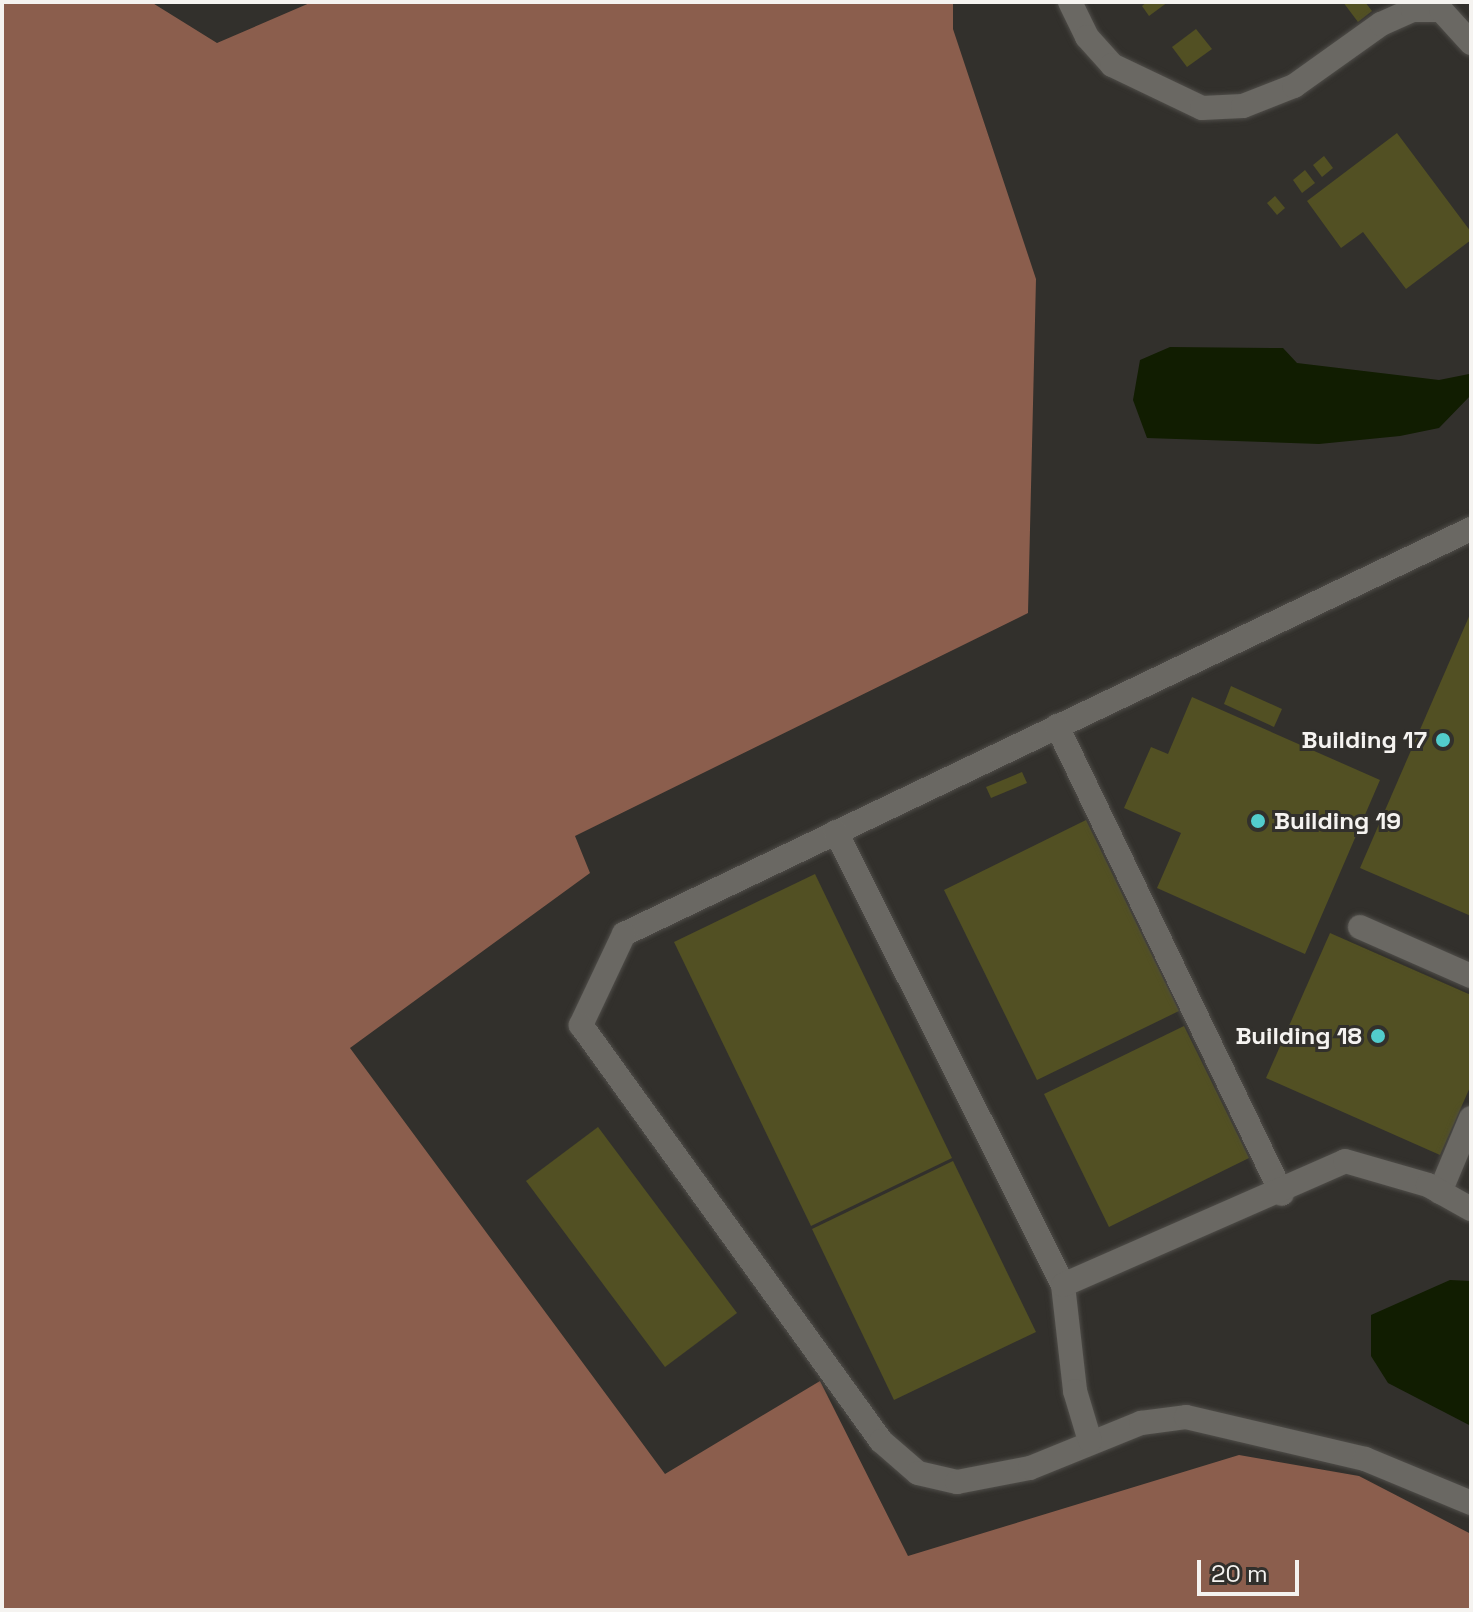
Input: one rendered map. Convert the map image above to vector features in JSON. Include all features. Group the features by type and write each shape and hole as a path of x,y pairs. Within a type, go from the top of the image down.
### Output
{"lane":[{"path":"1070,2 1087,37 1112,65 1202,108 1243,106 1294,86 1381,24 1413,10 1441,10 1471,43"},
{"path":"1471,529 624,934 581,1025 881,1441 918,1473 972,1479 1030,1468 1090,1441 1186,1417 1365,1459 1471,1503"},
{"path":"1057,726 1282,1194"},
{"path":"836,832 1063,1285 1075,1391 1090,1441"},
{"path":"1360,927 1471,976"},
{"path":"1440,1192 1471,1118"},
{"path":"1063,1285 1282,1194 1345,1161 1440,1192 1471,1209"}],"shaded area":[{"path":"2,2 151,2 217,43 312,2 953,2 953,29 1036,279 1028,613 575,836 590,873 350,1048 665,1474 820,1381 908,1556 1239,1455 1359,1476 1471,1534 1471,1610 2,1610"},
{"path":"1170,347 1283,348 1297,363 1439,380 1469,374 1471,395 1439,428 1400,436 1319,444 1147,438 1133,400 1140,360"},
{"path":"1450,1280 1471,1281 1471,1426 1388,1383 1371,1356 1371,1315"}],"building":[{"path":"1147,2 1168,2 1149,16 1142,6"},
{"path":"1343,2 1365,2 1372,11 1358,22"},
{"path":"1196,29 1212,49 1187,67 1172,47"},
{"path":"1397,133 1471,232 1471,240 1406,289 1363,232 1341,248 1307,201"},
{"path":"1324,156 1333,168 1322,177 1313,165"},
{"path":"1305,170 1315,183 1302,193 1293,180"},
{"path":"1275,196 1285,208 1277,215 1267,203"},
{"name":"Building 17","path":"1471,612 1471,916 1360,868"},
{"path":"1231,686 1282,709 1274,727 1224,704"},
{"name":"Building 19","path":"1192,697 1380,780 1305,954 1157,888 1181,833 1124,808 1151,747 1168,754"},
{"path":"1022,772 1027,783 991,798 986,787"},
{"path":"1086,820 1179,1011 1037,1080 944,890"},
{"path":"815,874 952,1158 811,1226 674,942"},
{"name":"Building 18","path":"1330,933 1471,995 1471,1085 1440,1155 1266,1078"},
{"path":"1184,1026 1249,1158 1109,1227 1044,1094"},
{"path":"598,1127 737,1313 665,1367 526,1181"},
{"path":"953,1161 1036,1332 894,1400 812,1229"}],"place":[{"name":"Building 17","path":"1443,740"},
{"name":"Building 19","path":"1258,821"},
{"name":"Building 18","path":"1378,1036"}]}
